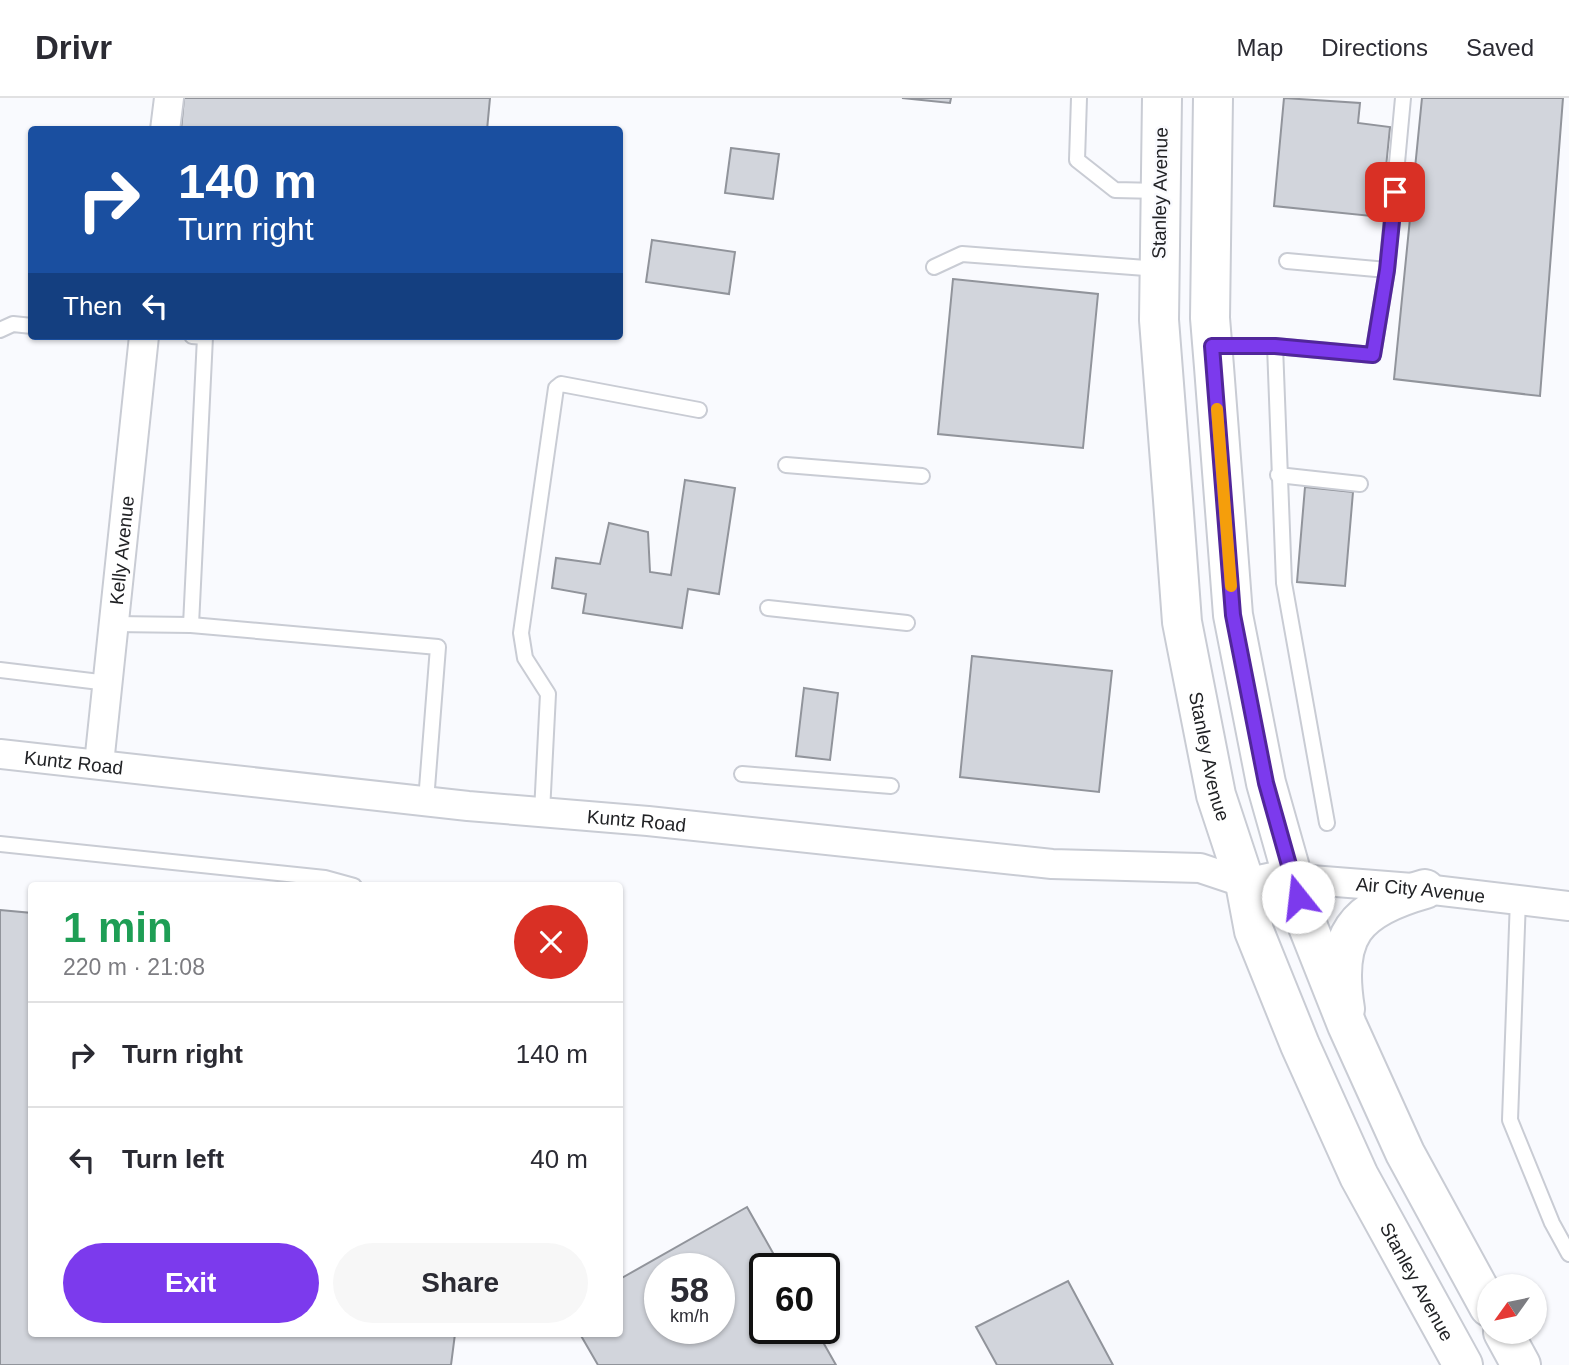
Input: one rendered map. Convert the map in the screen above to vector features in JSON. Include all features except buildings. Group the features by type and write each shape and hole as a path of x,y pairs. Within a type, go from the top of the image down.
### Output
{"main road":[{"name":"Stanley Avenue","path":"1162,98 1159,320 1182,622 1216,795 1270,880 1303,914 1347,1025 1405,1153 1477,1285"},
{"name":"Stanley Avenue","path":"1213,98 1212,346 1233,615 1266,783 1270,880 1254,930 1300,1045 1353,1164 1463,1365"},
{"path":"1347,1025 1341,985 1341,951 1355,925 1390,899 1425,889"},
{"path":"1510,1344 1521,1365"}],"street":[{"path":"166,126 169,98"},
{"name":"Kelly Avenue","path":"99,764 144,340"},
{"name":"Kuntz Road","path":"0,754 426,801 1052,864 1200,869 1270,880"},
{"name":"Air City Avenue","path":"1270,880 1425,889 1569,906"}],"lane":[{"path":"1079,98 1077,160 1115,190 1160,191"},
{"path":"1212,346 1275,346 1373,355 1387,270 1404,98"},
{"path":"934,267 962,254 1159,270"},
{"path":"1287,261 1387,270"},
{"path":"0,330 13,324 28,326"},
{"path":"191,625 205,340"},
{"path":"1275,346 1284,583 1327,823"},
{"path":"542,812 548,694 525,658 521,633 556,388 561,384 699,410"},
{"path":"786,465 922,476"},
{"path":"1278,475 1360,484"},
{"path":"768,608 907,623"},
{"path":"114,624 191,625 438,647 426,801"},
{"path":"0,670 107,683"},
{"path":"742,774 891,786"},
{"path":"0,844 325,878 340,882"},
{"path":"1518,899 1510,1120 1552,1223 1569,1254"}],"slow traffic":[{"path":"1217,409 1231,586"}],"route":[{"path":"1298,897 1266,783 1233,615 1212,346 1275,346 1373,355 1387,270 1395,192"}]}
